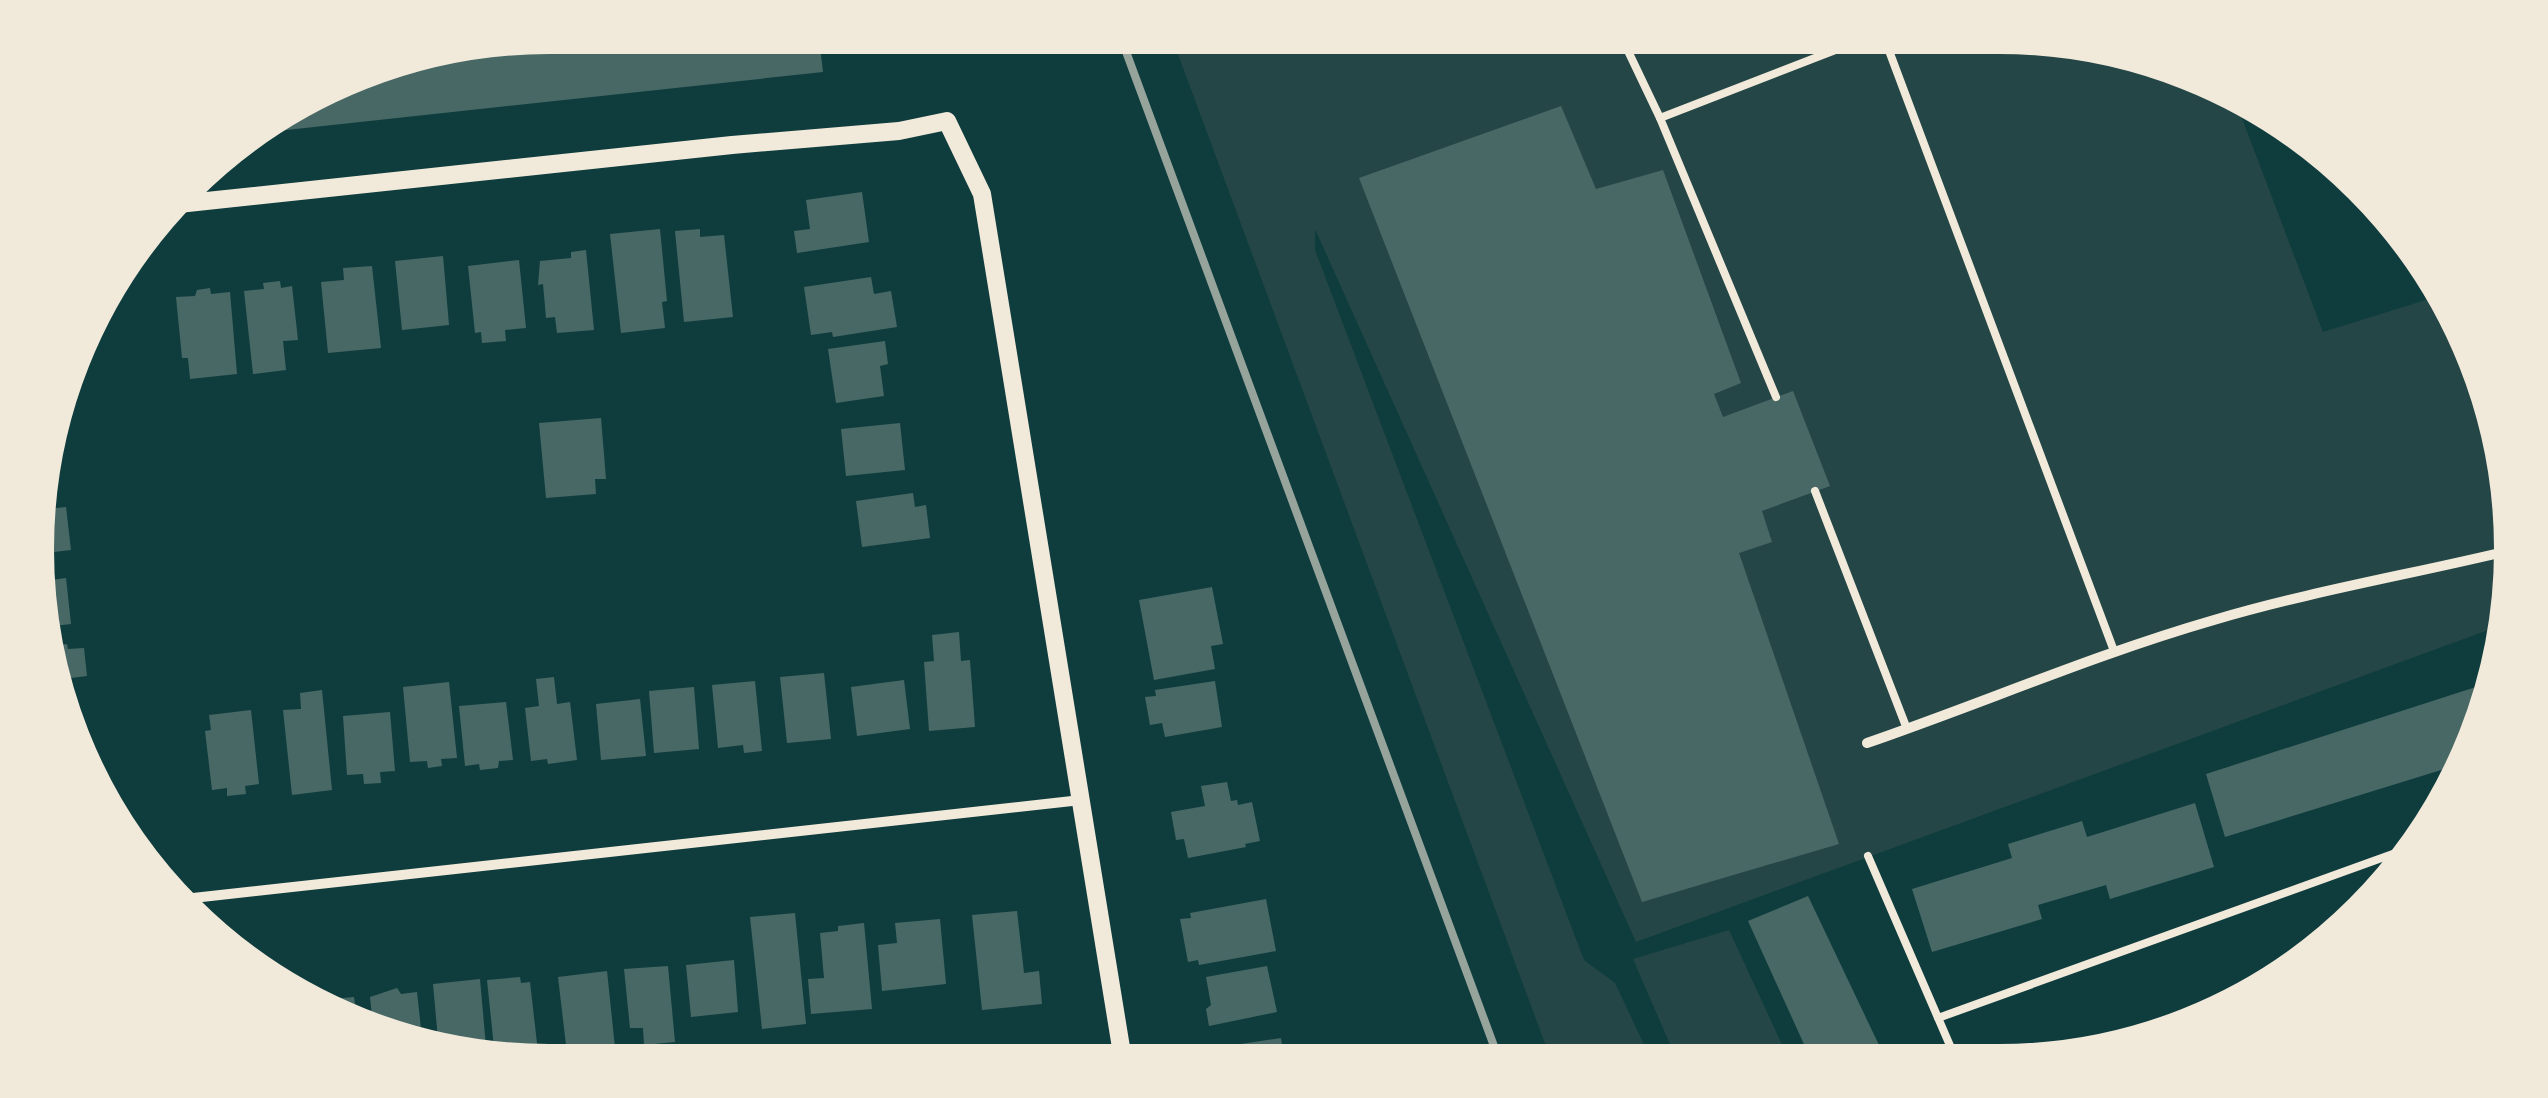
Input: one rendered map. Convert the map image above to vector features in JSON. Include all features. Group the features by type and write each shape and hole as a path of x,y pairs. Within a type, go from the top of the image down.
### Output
{"street":[{"path":"185,204 732,145 899,131 947,121 982,194 1121,1050"},
{"path":"1867,742 2114,651 2216,619 2500,553"},
{"path":"189,898 1081,800"}],"lane":[{"path":"1627,48 1660,118 1776,397"},
{"path":"1660,118 1841,48"},
{"path":"1888,48 2114,651"},
{"path":"1815,491 1908,729"},
{"path":"1938,1018 2399,852"},
{"path":"1868,856 1952,1050"}],"shaded area":[{"path":"1176,48 2032,49 2129,65 2191,86 2238,109 2323,332 2433,298 2449,327 2474,388 2496,484 2500,549 2494,628 1636,942 1315,229 1315,250 1584,960 1615,983 1647,1050 1547,1050"},
{"path":"1729,930 1785,1050 1672,1050 1633,959"}],"building":[{"path":"549,48 820,48 823,72 270,132 327,99 388,74 484,52"},
{"path":"1561,106 1596,189 1663,170 1741,383 1714,394 1723,417 1793,391 1830,486 1762,511 1772,542 1739,553 1839,844 1642,902 1359,178"},
{"path":"862,192 869,242 797,253 794,231 810,229 806,200"},
{"path":"660,229 667,301 662,302 665,328 621,333 610,234"},
{"path":"700,229 700,237 724,235 733,317 684,322 675,231"},
{"path":"586,250 594,330 557,333 555,317 546,318 543,284 538,285 540,261 571,258 571,252"},
{"path":"443,256 449,325 402,330 395,261"},
{"path":"519,260 526,328 505,330 506,341 482,343 481,332 475,333 468,266"},
{"path":"372,266 381,348 328,353 321,282 344,280 343,268"},
{"path":"871,277 874,294 891,291 897,327 833,337 832,332 811,335 804,287"},
{"path":"280,281 281,288 292,286 298,340 283,341 286,370 253,374 244,291 264,289 263,283"},
{"path":"210,288 211,294 230,292 237,374 190,379 188,358 182,358 176,297 195,296 197,290"},
{"path":"885,341 888,364 880,366 884,396 836,403 828,349"},
{"path":"601,418 606,479 595,479 596,494 546,498 539,423"},
{"path":"900,423 905,470 846,476 841,429"},
{"path":"913,493 915,507 926,505 930,538 862,547 856,501"},
{"path":"66,507 71,550 48,553 50,509"},
{"path":"66,578 71,624 54,626 49,580"},
{"path":"1212,587 1223,644 1211,646 1215,669 1154,680 1139,600"},
{"path":"959,632 961,661 970,660 975,727 929,731 924,662 934,661 932,635"},
{"path":"57,645 84,648 87,676 71,678 72,698 65,679"},
{"path":"824,673 831,739 787,743 780,677"},
{"path":"554,677 557,704 570,702 577,760 548,764 547,759 531,761 525,708 539,706 536,679"},
{"path":"904,680 910,729 857,736 851,687"},
{"path":"755,681 762,751 744,753 743,745 718,748 712,685"},
{"path":"1215,681 1222,727 1165,737 1162,723 1150,725 1145,697 1156,696 1155,690"},
{"path":"449,682 457,758 441,759 442,766 428,768 427,761 410,762 403,687"},
{"path":"2481,685 2451,767 2225,837 2206,774"},
{"path":"694,687 699,749 654,753 649,691"},
{"path":"322,690 332,790 292,795 283,710 301,709 300,693"},
{"path":"640,699 646,756 601,760 596,704"},
{"path":"506,702 513,760 499,761 498,768 480,770 479,764 465,766 459,706"},
{"path":"251,710 259,784 245,786 246,794 227,796 227,788 212,790 205,731 211,730 209,715"},
{"path":"390,712 395,771 380,772 381,783 364,784 363,774 347,775 343,716"},
{"path":"1227,782 1231,801 1237,800 1238,805 1252,802 1260,841 1188,858 1184,839 1176,840 1171,812 1205,806 1201,786"},
{"path":"2195,803 2214,867 2110,899 2106,885 2038,905 2042,919 1932,952 1912,889 2012,858 2008,844 2082,821 2087,837"},
{"path":"1808,896 1881,1050 1807,1050 1748,921"},
{"path":"1266,899 1276,951 1199,965 1198,960 1188,962 1180,919 1191,918 1190,913"},
{"path":"1017,911 1024,973 1039,971 1042,1004 982,1010 972,915"},
{"path":"795,913 806,1024 762,1029 750,917"},
{"path":"940,919 946,984 882,991 878,945 897,943 895,923"},
{"path":"864,923 872,1009 811,1014 808,979 824,978 820,933"},
{"path":"734,960 738,1012 691,1017 686,965"},
{"path":"668,966 675,1042 644,1045 643,1028 630,1028 624,969"},
{"path":"1267,966 1277,1012 1209,1026 1206,1009 1211,1005 1206,977"},
{"path":"607,971 615,1050 567,1050 558,977"},
{"path":"520,977 521,983 530,982 538,1050 494,1047 487,980"},
{"path":"480,979 486,1046 438,1038 433,984"},
{"path":"397,988 401,994 417,992 422,1034 372,1018 370,997"},
{"path":"354,997 356,1012 328,1000"},
{"path":"2107,1033 2109,1038 2097,1041 2062,1046"},
{"path":"1281,1038 1283,1050 1215,1050"}],"railway":[{"path":"1125,48 1495,1050"}]}
